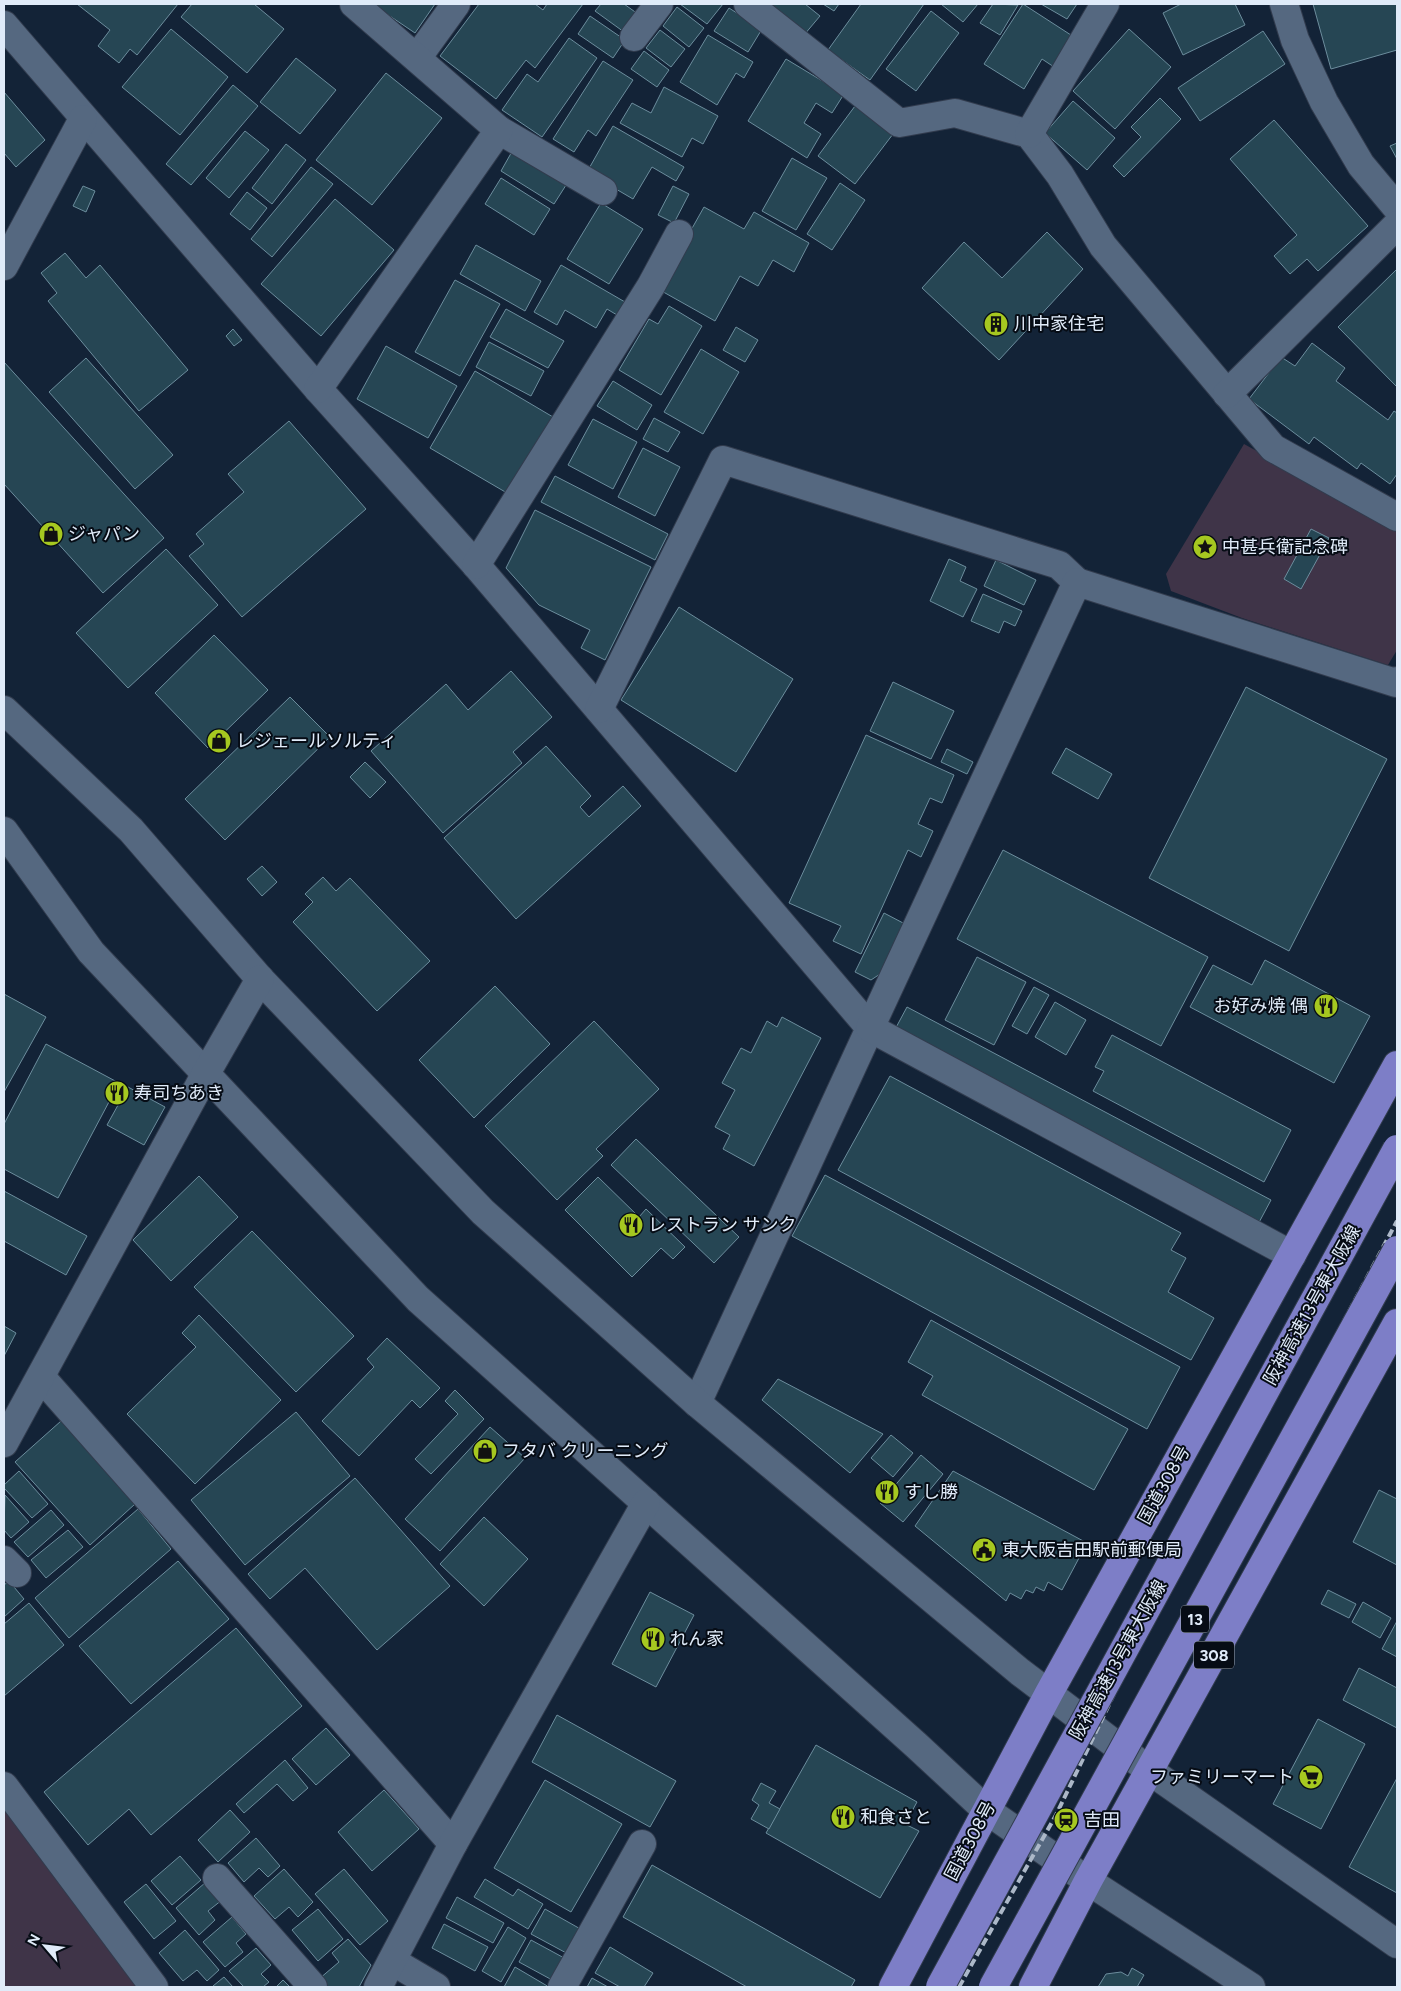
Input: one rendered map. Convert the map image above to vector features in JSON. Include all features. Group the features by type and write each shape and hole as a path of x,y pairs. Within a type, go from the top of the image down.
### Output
{"highway":[{"name":"国道308号","path":"893,1987 1049,1693 1397,1065"},
{"name":"阪神高速13号東大阪線","path":"940,1987 1397,1149"},
{"name":"13","path":"993,1987 1397,1250"},
{"name":"308","path":"1033,1987 1088,1881 1397,1323"}],"street":[{"path":"354,4 499,130 603,191"},
{"path":"417,58 456,4"},
{"path":"634,37 659,4"},
{"path":"748,4 898,123 955,112 1029,134 1060,175 1103,246 1273,448 1397,517"},
{"path":"1029,134 1104,4"},
{"path":"1284,4 1295,40 1324,102 1361,165 1397,208"},
{"path":"4,25 83,119 318,388 476,565 870,1028 1292,1255"},
{"path":"4,266 83,119"},
{"path":"318,388 499,130"},
{"path":"1227,394 1397,225"},
{"path":"476,565 651,286 679,234"},
{"path":"599,709 723,460 1059,565 1077,582 1396,683 1397,681"},
{"path":"697,1403 1077,582"},
{"path":"4,710 131,830 260,979 483,1212 697,1403 1020,1672 1150,1771 1397,1944"},
{"path":"4,831 91,952 418,1299 916,1744 986,1810 1088,1881 1251,1987"},
{"path":"4,1443 42,1377 205,1075 260,979"},
{"path":"42,1377 453,1844"},
{"path":"378,1987 453,1844 646,1503"},
{"path":"4,1786 154,1987"},
{"path":"562,1987 642,1844"},
{"path":"217,1878 313,1987"},
{"path":"392,1961 436,1987"}],"shaded area":[{"path":"1244,444 1397,529 1397,650 1388,665 1242,618 1171,591 1166,574"},
{"path":"4,1805 139,1987 4,1987"}],"building":[{"path":"77,4 178,4 137,55 130,49 119,63 98,46 110,30"},
{"path":"192,4 254,4 284,29 247,73 181,17"},
{"path":"376,4 435,4 415,33 375,6"},
{"path":"479,4 535,4 543,10 547,4 583,4 535,68 526,60 496,99 440,56"},
{"path":"601,4 624,4 638,14 624,32 595,11"},
{"path":"680,4 723,4 707,24"},
{"path":"765,4 805,4 820,16 804,35"},
{"path":"823,4 839,4 834,11"},
{"path":"861,4 924,4 870,80 828,50"},
{"path":"941,4 978,4 963,22"},
{"path":"993,4 1018,5 1000,35 980,23"},
{"path":"1023,4 1074,37 1054,67 1042,59 1024,89 984,64"},
{"path":"1041,4 1077,4 1067,19"},
{"path":"1181,4 1235,4 1245,25 1183,55 1163,13"},
{"path":"1313,4 1397,4 1397,50 1331,69"},
{"path":"677,7 704,28 689,47 663,26"},
{"path":"729,8 762,29 748,52 714,31"},
{"path":"931,11 959,33 916,91 886,69"},
{"path":"590,16 625,40 613,58 578,34"},
{"path":"171,29 228,77 180,135 122,87"},
{"path":"1129,29 1171,67 1115,129 1073,91"},
{"path":"660,30 685,49 671,67 646,48"},
{"path":"1263,31 1285,64 1200,121 1178,88"},
{"path":"708,35 753,62 744,78 736,73 717,105 680,82"},
{"path":"569,38 597,58 542,137 502,110 527,74 538,82"},
{"path":"644,51 669,70 657,87 631,69"},
{"path":"296,58 336,90 300,134 260,102"},
{"path":"786,59 844,94 832,113 816,103 804,123 821,134 807,158 748,121"},
{"path":"603,61 633,80 596,136 588,130 574,152 553,139"},
{"path":"386,73 442,118 372,205 316,160"},
{"path":"233,85 258,106 191,185 166,164"},
{"path":"664,87 718,116 703,144 692,138 682,157 620,123 632,103 651,113"},
{"path":"4,92 45,140 16,167 4,153"},
{"path":"1160,98 1181,119 1124,177 1113,166 1141,137 1131,127"},
{"path":"1073,101 1115,138 1087,170 1045,133"},
{"path":"855,106 893,134 855,184 818,156"},
{"path":"1274,120 1368,226 1318,271 1307,259 1290,274 1274,256 1297,235 1230,159"},
{"path":"613,126 684,167 676,181 652,167 633,199 587,172"},
{"path":"245,131 269,150 229,198 206,178"},
{"path":"1397,143 1397,159 1390,146"},
{"path":"286,144 306,160 272,204 252,188"},
{"path":"514,148 568,182 554,204 501,171"},
{"path":"792,158 827,178 796,230 762,211"},
{"path":"311,167 333,184 272,257 251,239"},
{"path":"501,178 550,209 534,235 485,204"},
{"path":"840,183 865,200 832,250 807,234"},
{"path":"83,186 95,191 86,212 73,206"},
{"path":"673,186 689,194 674,223 658,215"},
{"path":"247,192 267,208 250,230 230,214"},
{"path":"335,199 394,250 321,336 261,284"},
{"path":"601,203 643,229 609,284 567,259"},
{"path":"704,207 744,229 754,212 809,243 794,272 773,260 758,286 740,276 715,321 658,289"},
{"name":"川中家住宅","path":"1047,232 1083,269 999,360 922,288 964,242 1002,278"},
{"path":"476,245 541,281 525,311 460,274"},
{"path":"65,253 86,278 100,265 188,370 139,411 48,301 57,293 41,273"},
{"path":"561,265 625,302 617,315 607,309 596,328 565,310 557,325 534,312"},
{"path":"1397,269 1397,387 1338,327"},
{"path":"455,280 500,304 460,376 415,352"},
{"path":"669,306 702,326 661,395 619,370 649,319 658,324"},
{"path":"506,309 564,341 548,368 490,337"},
{"path":"736,327 758,340 745,362 723,350"},
{"path":"233,329 242,340 234,346 226,336"},
{"path":"489,342 544,371 531,396 476,367"},
{"path":"1312,343 1345,368 1336,381 1388,420 1394,411 1397,413 1397,474 1390,484 1361,463 1357,469 1314,437 1309,444 1249,399 1281,357 1295,366"},
{"path":"386,346 457,386 428,438 357,399"},
{"path":"701,349 739,372 703,434 664,412"},
{"path":"86,358 173,455 135,489 49,392"},
{"path":"4,362 164,538 103,593 4,484"},
{"path":"475,371 553,417 507,493 430,448"},
{"path":"613,381 652,405 637,430 597,406"},
{"path":"654,418 680,432 668,452 643,439"},
{"path":"593,419 637,442 613,489 568,465"},
{"path":"289,421 366,509 242,617 189,556 204,544 196,534 244,492 228,474"},
{"path":"643,448 680,467 655,516 618,497"},
{"path":"555,476 668,534 655,560 541,502"},
{"path":"535,510 651,567 605,660 581,648 590,630 539,605 506,568"},
{"path":"1311,529 1329,538 1301,589 1284,579"},
{"path":"166,549 218,605 128,688 76,633"},
{"path":"949,559 966,567 960,581 977,589 963,617 930,601"},
{"path":"996,560 1036,580 1024,605 984,586"},
{"path":"983,594 1022,611 1015,626 1004,621 999,633 971,621"},
{"path":"679,607 793,679 736,772 621,700"},
{"path":"214,635 268,690 208,748 155,693"},
{"path":"511,671 552,717 513,752 522,763 443,833 371,751 446,684 468,710"},
{"path":"893,682 954,711 931,759 870,731"},
{"path":"1246,687 1387,759 1289,951 1149,878"},
{"path":"290,697 330,737 225,840 185,799"},
{"path":"866,735 954,775 942,803 930,798 918,824 933,831 921,857 908,850 861,954 833,941 841,926 789,903"},
{"path":"546,746 591,796 580,807 589,817 623,786 641,806 516,919 444,838"},
{"path":"1066,748 1112,774 1098,799 1052,773"},
{"path":"947,749 973,762 967,774 941,762"},
{"path":"365,762 386,782 370,798 350,777"},
{"path":"1003,850 1208,957 1161,1046 957,939"},
{"path":"262,866 277,882 262,896 247,879"},
{"path":"323,877 336,891 350,878 430,961 377,1011 293,922 313,902 305,894"},
{"path":"884,913 905,924 880,974 871,980 855,972"},
{"path":"977,957 1026,982 994,1045 945,1020"},
{"path":"1265,960 1370,1016 1334,1083 1190,1007 1213,965 1252,985"},
{"path":"495,986 550,1044 474,1118 419,1060"},
{"path":"1034,987 1049,995 1027,1034 1012,1026"},
{"path":"4,994 46,1017 4,1092"},
{"path":"1055,1002 1086,1020 1066,1055 1035,1037"},
{"path":"907,1007 1271,1200 1256,1228 892,1035"},
{"path":"782,1017 821,1038 754,1166 723,1149 730,1135 715,1127 735,1090 722,1083 741,1048 751,1053 767,1021 777,1027"},
{"path":"594,1021 659,1089 596,1149 603,1156 557,1200 485,1126"},
{"path":"1112,1035 1291,1130 1264,1182 1093,1091 1104,1071 1095,1067"},
{"path":"46,1044 119,1083 58,1198 4,1169 4,1124"},
{"path":"890,1076 1181,1233 1171,1250 1186,1258 1168,1292 1214,1318 1191,1360 838,1170"},
{"path":"128,1087 165,1107 144,1145 107,1125"},
{"path":"636,1139 739,1237 714,1263 611,1165"},
{"path":"825,1175 1180,1367 1147,1429 792,1236"},
{"path":"199,1176 238,1217 171,1281 133,1240"},
{"path":"598,1177 639,1217 646,1209 685,1247 673,1259 661,1248 632,1277 565,1210"},
{"path":"4,1191 87,1236 66,1275 4,1241"},
{"path":"252,1231 354,1336 296,1392 194,1287"},
{"path":"199,1315 281,1400 195,1484 127,1414 196,1347 182,1333"},
{"path":"931,1320 1128,1429 1094,1490 922,1395 933,1376 908,1362"},
{"path":"4,1326 16,1333 4,1356"},
{"path":"387,1338 440,1388 420,1408 412,1400 359,1456 322,1421 374,1367 367,1359"},
{"path":"778,1379 883,1434 850,1473 762,1400"},
{"path":"455,1390 484,1419 431,1474 415,1459 458,1414 445,1401"},
{"path":"296,1412 350,1476 245,1565 191,1500"},
{"path":"61,1421 135,1504 90,1545 15,1462"},
{"path":"490,1427 525,1458 440,1551 405,1519"},
{"path":"891,1435 913,1453 893,1477 871,1458"},
{"path":"921,1455 943,1474 903,1522 880,1503"},
{"path":"19,1471 48,1504 32,1518 4,1488 4,1485"},
{"path":"953,1471 1087,1543 1062,1590 1048,1582 1044,1591 1036,1587 1033,1593 1026,1590 1021,1599 1010,1593 1006,1601 915,1526"},
{"path":"355,1478 450,1586 377,1650 305,1568 270,1599 248,1574"},
{"path":"1379,1490 1397,1499 1397,1565 1353,1542"},
{"path":"5,1495 29,1522 11,1538 4,1530"},
{"path":"138,1509 171,1549 69,1638 35,1598"},
{"path":"51,1510 64,1525 28,1557 14,1542"},
{"path":"484,1517 528,1559 484,1606 440,1564"},
{"path":"68,1530 83,1547 46,1578 31,1560"},
{"path":"178,1561 229,1619 131,1704 79,1646"},
{"path":"9,1581 24,1599 4,1617 4,1585"},
{"path":"1328,1590 1356,1604 1349,1618 1321,1604"},
{"name":"れん家","path":"650,1592 694,1615 656,1687 612,1664"},
{"path":"1363,1602 1391,1618 1380,1638 1352,1622"},
{"path":"29,1603 64,1645 4,1696 4,1624"},
{"path":"1397,1621 1397,1657 1382,1649"},
{"path":"236,1628 302,1706 151,1835 129,1809 88,1845 44,1792"},
{"path":"1359,1668 1397,1688 1397,1728 1343,1700"},
{"path":"557,1715 676,1781 650,1827 532,1762"},
{"path":"1318,1719 1365,1744 1321,1829 1273,1804"},
{"path":"326,1728 350,1755 316,1785 292,1759"},
{"name":"和食さと","path":"816,1745 917,1802 905,1824 919,1831 880,1898 766,1833"},
{"path":"285,1760 308,1788 293,1801 277,1784 244,1813 236,1804"},
{"path":"1397,1778 1397,1893 1349,1867"},
{"path":"545,1780 622,1824 571,1912 494,1868"},
{"path":"761,1783 776,1791 769,1803 780,1809 769,1829 751,1819 759,1805 752,1800"},
{"path":"384,1790 419,1829 372,1871 338,1832"},
{"path":"230,1810 250,1832 218,1862 198,1840"},
{"path":"256,1838 280,1866 268,1877 259,1868 244,1882 228,1863"},
{"path":"180,1856 201,1880 172,1905 151,1881"},
{"path":"652,1865 855,1980 851,1987 747,1987 623,1917"},
{"path":"284,1869 313,1902 298,1917 289,1907 275,1919 254,1896"},
{"path":"344,1869 388,1921 360,1945 315,1894"},
{"path":"485,1879 513,1896 518,1889 543,1904 528,1929 474,1897"},
{"path":"206,1882 222,1900 208,1911 215,1920 199,1935 176,1908"},
{"path":"146,1884 176,1921 154,1939 124,1902"},
{"path":"457,1897 504,1923 493,1943 446,1918"},
{"path":"318,1909 343,1939 318,1961 292,1930"},
{"path":"545,1909 584,1931 570,1955 531,1934"},
{"path":"232,1917 246,1934 236,1943 243,1952 225,1967 203,1942"},
{"path":"444,1924 488,1947 475,1971 432,1948"},
{"path":"508,1927 526,1938 501,1982 482,1971"},
{"path":"185,1930 219,1970 207,1981 197,1970 183,1981 159,1953"},
{"path":"348,1939 371,1965 359,1987 326,1987 319,1979 339,1962 332,1953"},
{"path":"531,1940 566,1959 554,1981 519,1962"},
{"path":"610,1947 653,1973 644,1987 620,1987 595,1973"},
{"path":"256,1948 271,1965 261,1974 269,1982 263,1987 244,1987 229,1971"},
{"path":"515,1967 549,1987 504,1987"},
{"path":"1132,1968 1144,1975 1137,1987 1098,1987 1106,1974 1121,1972 1128,1976"},
{"path":"224,1977 233,1987 213,1986"},
{"path":"592,1978 608,1987 587,1987"},
{"path":"283,1980 290,1987 276,1987"}],"railway":[{"path":"959,1987 1056,1815 1142,1636 1397,1165"},
{"path":"985,1987 1076,1824 1397,1221"}],"place":[{"name":"川中家住宅","path":"996,324"},
{"name":"ジャパン","path":"51,534"},
{"name":"中甚兵衛記念碑","path":"1205,547"},
{"name":"レジェールソルティ","path":"219,741"},
{"name":"お好み焼 偶","path":"1326,1006"},
{"name":"寿司ちあき","path":"117,1093"},
{"name":"レストラン サンク","path":"631,1225"},
{"name":"フタバ クリーニング","path":"485,1451"},
{"name":"すし勝","path":"887,1492"},
{"name":"東大阪吉田駅前郵便局","path":"984,1550"},
{"name":"れん家","path":"653,1639"},
{"name":"ファミリーマート","path":"1311,1777"},
{"name":"和食さと","path":"843,1817"},
{"name":"吉田","path":"1066,1820"}]}
